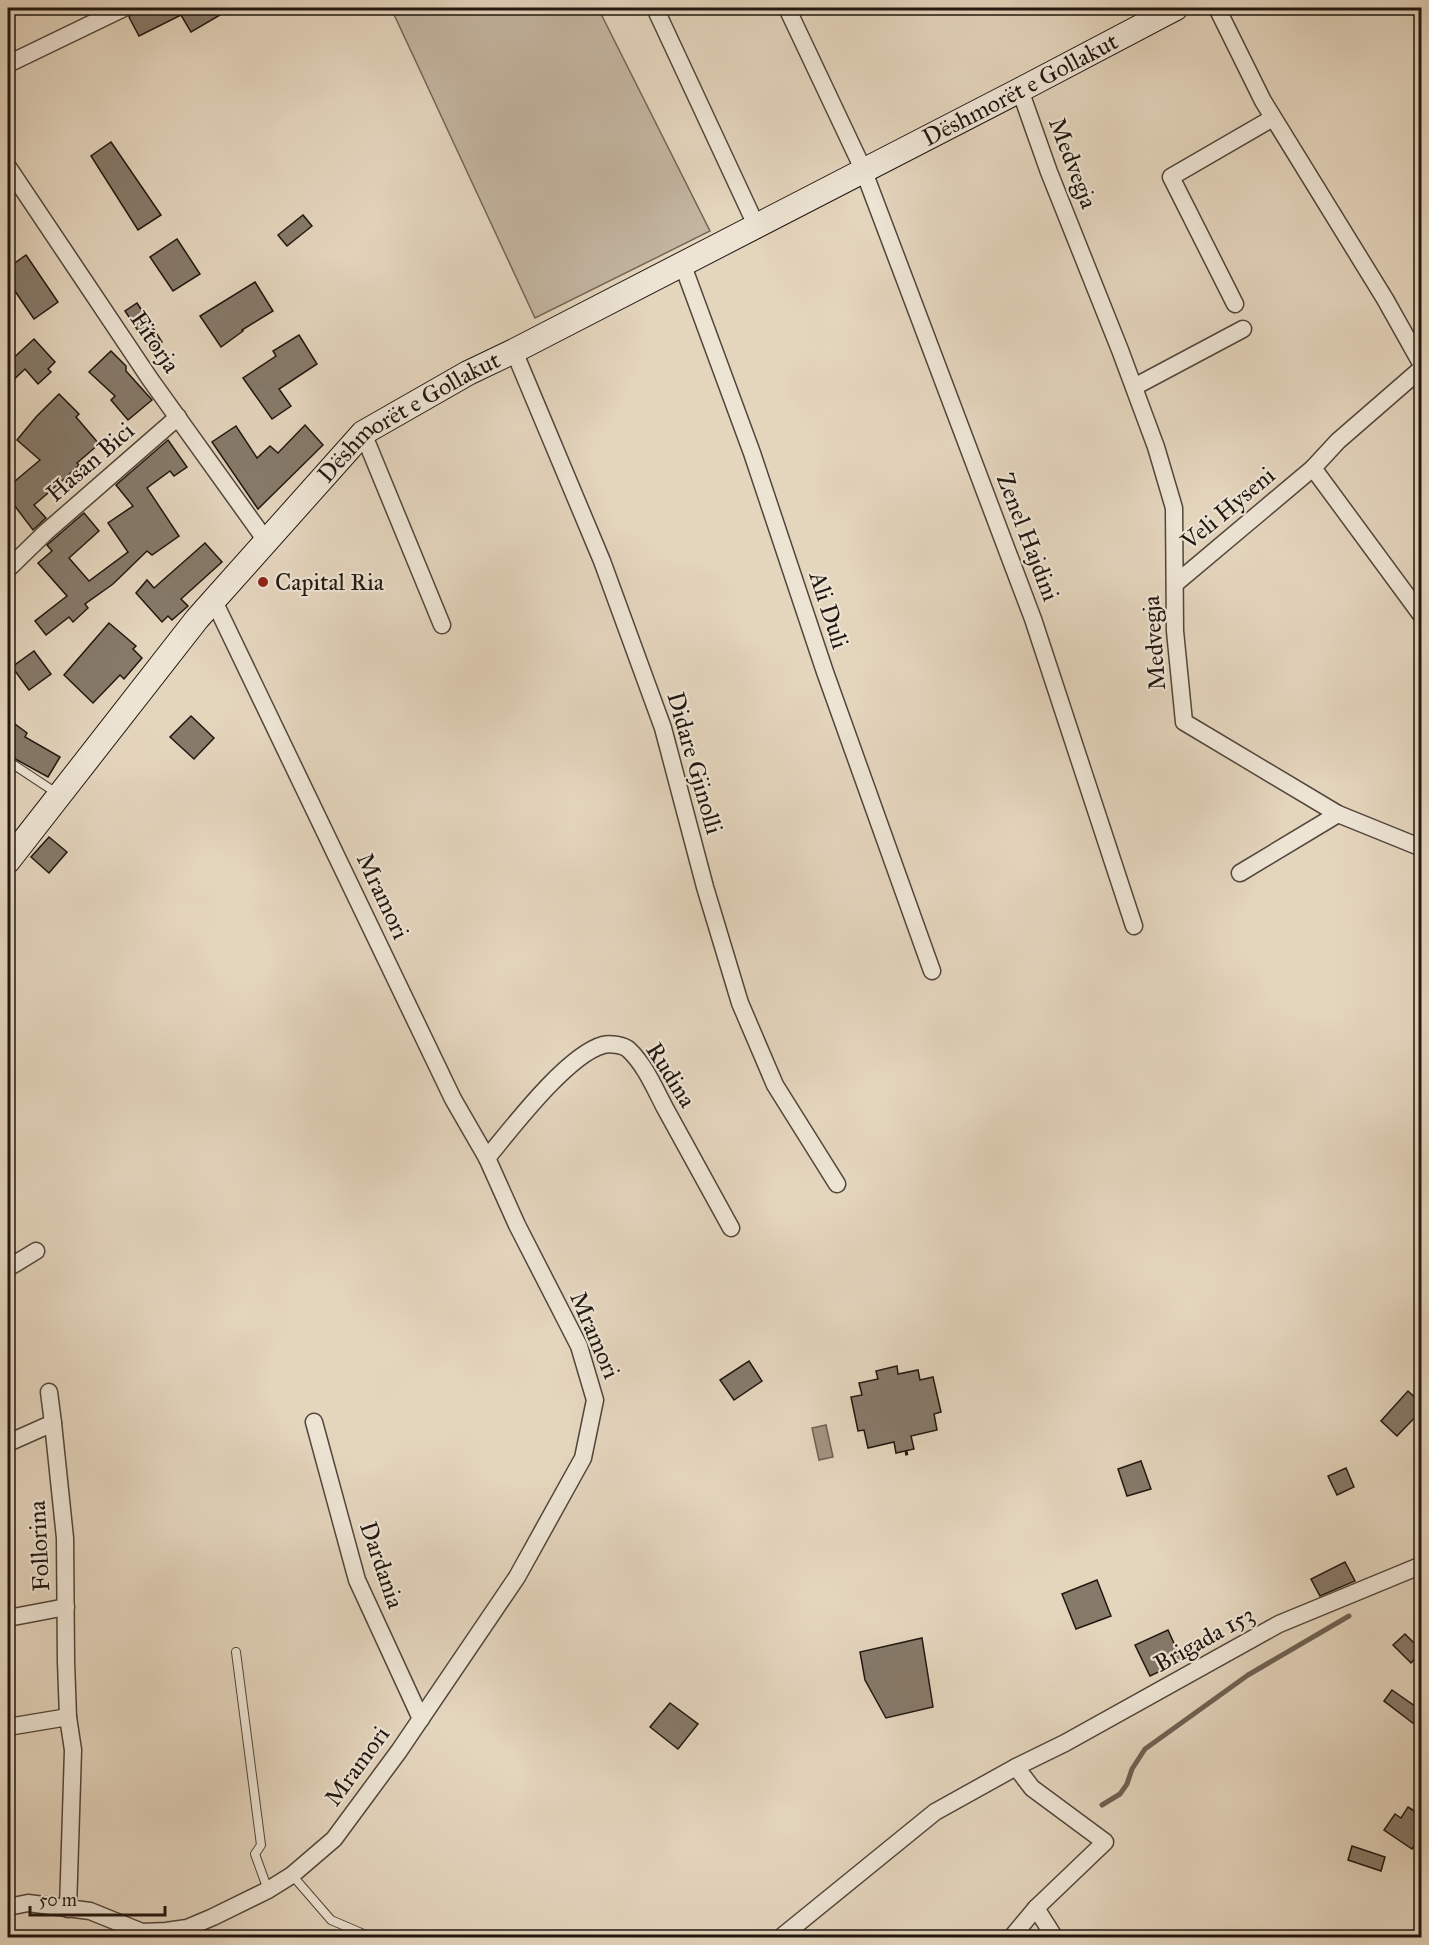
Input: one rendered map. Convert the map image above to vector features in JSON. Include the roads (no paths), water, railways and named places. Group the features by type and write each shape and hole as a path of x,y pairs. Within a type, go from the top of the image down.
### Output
{"street":[{"path":"8,64 124,8"},
{"path":"655,8 756,225"},
{"path":"787,8 863,169"},
{"name":"Dëshmorët e Gollakut","path":"8,861 190,628 363,433 468,373 1176,8"},
{"path":"1217,8 1263,101 1384,299 1422,366"},
{"name":"Medvegja","path":"1020,90 1049,172 1134,387 1156,447 1174,508 1175,631 1184,722 1338,814 1422,848"},
{"path":"1235,304 1171,177 1273,118"},
{"name":"Fitorja","path":"8,167 178,417 267,542"},
{"name":"Zenel Hajdini","path":"863,169 1033,619 1134,926"},
{"name":"Ali Duli","path":"682,263 752,453 825,672 932,971"},
{"path":"1134,387 1243,329"},
{"name":"Didare Gjinolli","path":"514,351 602,561 663,728 705,886 740,1003 775,1085 837,1184"},
{"name":"Veli Hyseni","path":"1175,584 1313,468 1338,441 1422,366"},
{"name":"Hasan Bici","path":"8,569 46,531 178,417"},
{"path":"363,433 442,626"},
{"name":"Veli Hyseni","path":"1313,468 1422,616"},
{"name":"Mramori","path":"8,1907 28,1903 90,1911 141,1935 187,1928 268,1890 292,1875 334,1839 421,1719 517,1577 583,1458 596,1400 579,1346 517,1225 487,1158 453,1099 214,601"},
{"path":"1240,873 1338,814"},
{"name":"Rudina","path":"487,1158 523,1113 585,1053 604,1045 617,1045 628,1049 647,1074 731,1228"},
{"path":"8,1268 36,1251"},
{"name":"Follorina","path":"49,1392 65,1538 68,1717 73,1750 68,1909"},
{"name":"Dardania","path":"314,1422 357,1580 421,1719"},
{"path":"8,1443 53,1423"},
{"name":"Brigada 153","path":"780,1938 935,1812 1279,1624 1422,1565"},
{"path":"8,1618 66,1607"},
{"path":"8,1727 68,1717"},
{"path":"1011,1938 1036,1908 1106,1842 1032,1788 1016,1767"},
{"path":"1036,1908 1055,1938"}],"lane":[{"path":"8,761 59,795"},
{"path":"236,1652 261,1845 255,1854 268,1890"},
{"path":"292,1875 332,1920 373,1938"}],"waterway":[{"path":"1102,1805 1120,1794 1145,1749 1248,1675 1349,1616"}],"place":[{"name":"Capital Ria","path":"263,582"}]}
